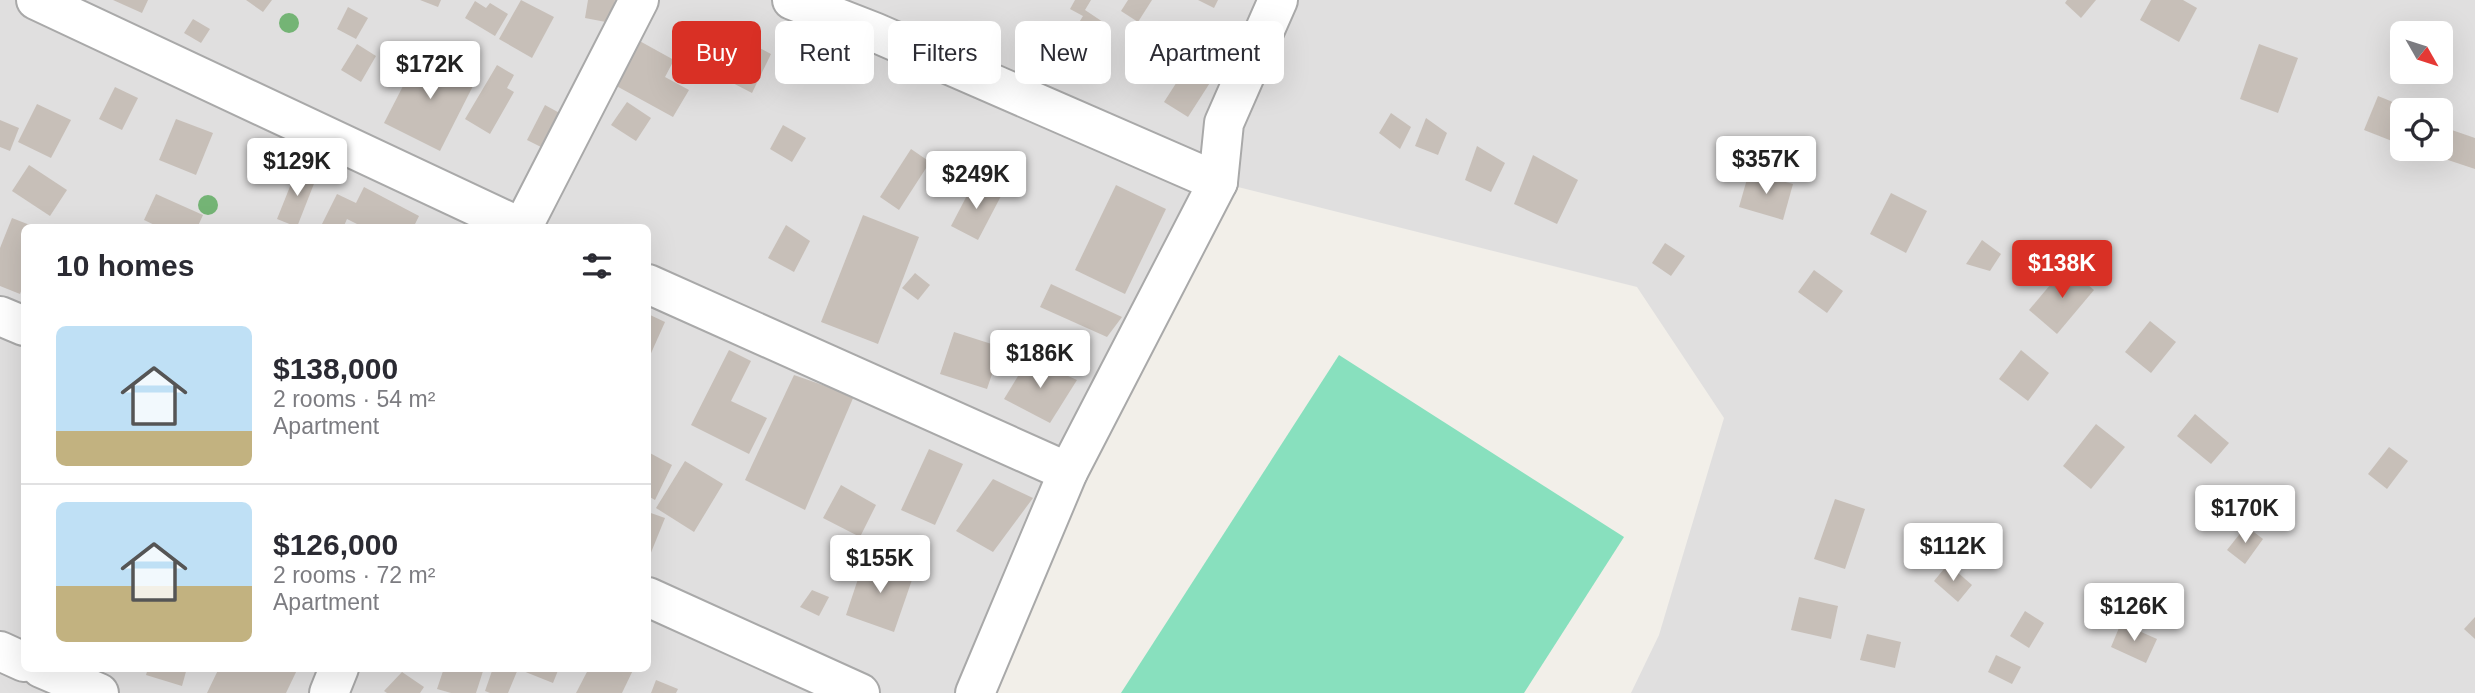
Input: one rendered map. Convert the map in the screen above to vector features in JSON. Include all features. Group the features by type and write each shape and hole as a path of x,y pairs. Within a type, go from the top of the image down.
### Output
{"street":[{"path":"36,0 513,224"},
{"path":"524,224 639,0"},
{"path":"792,0 874,32 1218,182"},
{"path":"975,693 1068,472 1218,182 1224,123 1278,0"},
{"path":"651,285 1068,472"},
{"path":"0,316 21,325"},
{"path":"651,598 860,693"},
{"path":"0,652 21,661"},
{"path":"50,672 99,693"},
{"path":"329,693 337,672"}],"shaded area":[{"path":"0,0 2475,0 2475,693 1631,693 1659,635 1724,418 1637,287 1218,182 1224,126 993,693 0,693"}],"green space":[{"path":"1339,355 1624,537 1524,693 1121,693"}],"building":[{"path":"113,0 148,0 142,13"},
{"path":"246,0 272,0 263,12"},
{"path":"420,0 441,0 438,7"},
{"path":"521,0 554,17 532,58 499,39"},
{"path":"588,0 615,0 611,23 585,18"},
{"path":"1075,0 1091,0 1085,10 1102,21 1080,21 1083,16 1070,9"},
{"path":"1128,0 1152,0 1139,21 1121,11"},
{"path":"1198,0 1218,0 1214,8"},
{"path":"2067,0 2096,0 2081,18 2065,3"},
{"path":"2151,0 2183,0 2197,8 2179,42 2140,20"},
{"path":"475,1 486,8 490,3 508,14 495,36 465,18"},
{"path":"348,7 368,18 356,39 337,29"},
{"path":"193,19 210,29 201,43 184,33"},
{"path":"636,39 672,59 665,77 672,81 672,84 689,90 673,117 611,83"},
{"path":"357,44 376,56 361,82 341,70"},
{"path":"2259,44 2298,58 2278,113 2240,99"},
{"path":"761,49 771,54 761,75"},
{"path":"421,51 476,80 440,151 384,123"},
{"path":"497,65 514,75 507,88 514,92 490,134 465,119"},
{"path":"735,84 756,84 752,93"},
{"path":"1176,84 1209,84 1188,117 1164,102"},
{"path":"115,87 138,98 122,130 99,119"},
{"path":"2378,96 2390,101 2390,140 2364,130"},
{"path":"627,102 651,118 636,141 611,125"},
{"path":"37,104 71,120 51,158 18,142"},
{"path":"545,105 565,116 547,150 527,140"},
{"path":"1391,113 1411,127 1400,149 1379,133"},
{"path":"1426,118 1447,133 1438,155 1415,146"},
{"path":"176,119 213,133 196,175 159,160"},
{"path":"0,120 19,128 10,151 0,147"},
{"path":"783,125 806,138 792,162 770,149"},
{"path":"2453,130 2475,138 2475,169 2451,161"},
{"path":"1477,146 1505,163 1491,192 1465,180"},
{"path":"911,149 930,162 899,210 880,197"},
{"path":"1533,155 1578,180 1557,224 1514,204"},
{"path":"29,165 67,190 50,216 12,191"},
{"path":"297,169 317,176 298,224 277,219"},
{"path":"1749,172 1793,184 1783,220 1739,207"},
{"path":"974,182 1001,196 978,240 951,226"},
{"path":"1116,185 1166,209 1125,294 1075,270"},
{"path":"364,187 419,216 415,224 357,224 347,219 345,224 322,224 337,194 356,203"},
{"path":"1891,193 1927,211 1906,253 1870,234"},
{"path":"156,194 203,215 199,224 152,224 144,220"},
{"path":"863,215 919,237 878,344 821,322"},
{"path":"12,218 27,224 21,224 20,294 0,286 0,248"},
{"path":"786,225 810,241 794,272 768,258"},
{"path":"1982,240 2001,254 1990,271 1966,264"},
{"path":"1665,243 1685,256 1671,276 1652,263"},
{"path":"2066,266 2094,290 2057,334 2029,310"},
{"path":"1814,270 1843,291 1827,313 1798,292"},
{"path":"915,273 930,285 918,300 902,288"},
{"path":"1051,284 1122,317 1107,337 1040,307"},
{"path":"651,315 665,322 651,353"},
{"path":"2150,321 2176,342 2151,373 2125,352"},
{"path":"954,332 1001,347 987,389 940,374"},
{"path":"729,350 751,361 731,401 767,418 749,454 691,425"},
{"path":"2021,350 2049,373 2028,401 1999,379"},
{"path":"1029,358 1077,380 1050,423 1004,399"},
{"path":"794,375 854,396 805,510 745,480"},
{"path":"2195,414 2229,443 2211,464 2177,436"},
{"path":"2096,424 2125,447 2091,489 2063,466"},
{"path":"2389,447 2408,461 2387,489 2368,474"},
{"path":"929,449 963,464 935,525 901,510"},
{"path":"651,454 672,465 655,500 651,498"},
{"path":"685,461 723,484 694,532 656,508"},
{"path":"993,479 1033,498 993,552 956,531"},
{"path":"841,485 876,505 860,537 823,518"},
{"path":"1835,499 1865,509 1845,569 1814,559"},
{"path":"651,513 665,518 651,553"},
{"path":"2246,526 2263,539 2245,564 2227,550"},
{"path":"865,558 914,574 894,632 846,615"},
{"path":"1948,564 1972,585 1958,602 1934,581"},
{"path":"812,590 829,597 819,616 800,607"},
{"path":"1799,597 1838,606 1831,639 1791,630"},
{"path":"2025,611 2044,623 2029,648 2010,636"},
{"path":"2475,617 2475,639 2464,629"},
{"path":"2121,623 2157,639 2146,663 2111,647"},
{"path":"1867,634 1901,642 1895,668 1860,660"},
{"path":"1996,655 2021,667 2012,684 1988,672"},
{"path":"147,672 186,672 182,686 146,675"},
{"path":"217,672 296,672 286,693 207,693"},
{"path":"402,672 424,687 420,693 384,691"},
{"path":"443,672 483,672 476,693 451,693 437,689"},
{"path":"492,672 517,672 508,693 485,691"},
{"path":"526,672 557,672 553,683"},
{"path":"587,672 632,672 622,693 576,693"},
{"path":"656,680 678,689 676,693 651,693"}]}
